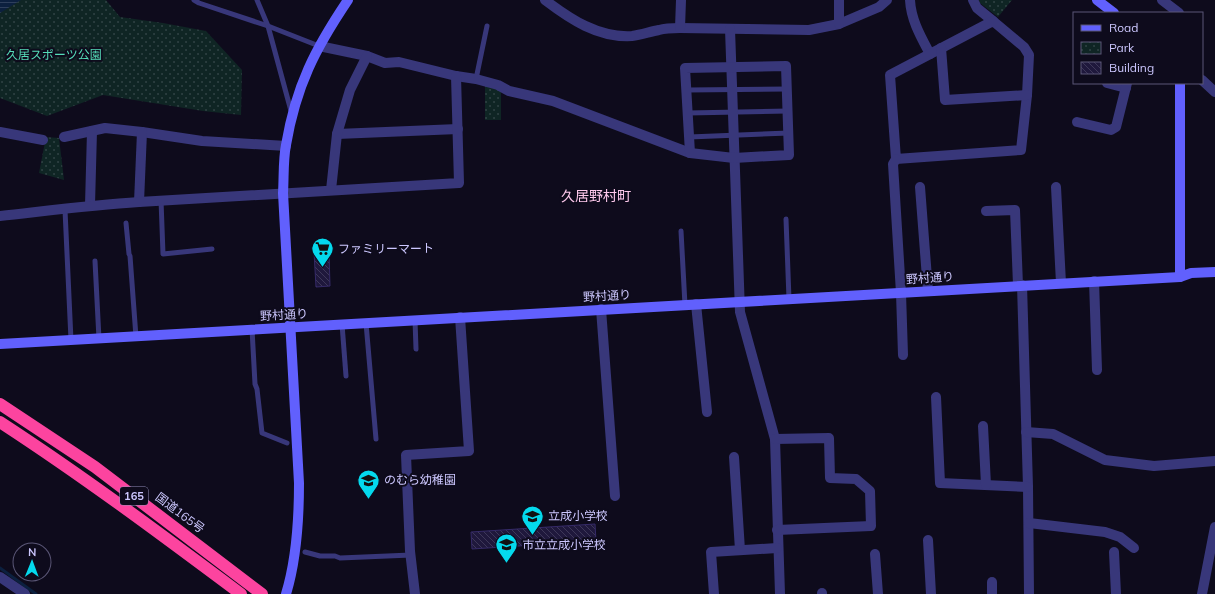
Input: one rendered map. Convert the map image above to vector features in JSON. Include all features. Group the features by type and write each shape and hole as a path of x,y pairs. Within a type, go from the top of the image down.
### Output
{"highway":[{"name":"国道165号","path":"0,404 95,467 262,594"},
{"name":"165","path":"0,422 53,456 241,594"}],"street":[{"path":"286,594 295,550 299,500 283,193 286,146 298,91 319,46 348,0"},
{"path":"545,0 568,17 585,27 609,34 630,36 680,28 809,30 839,24 879,7 887,0"},
{"path":"680,28 681,0"},
{"path":"839,0 839,24"},
{"path":"910,0 910,8 917,30 930,54"},
{"path":"896,158 1021,150 1030,60 1027,50 977,8 973,0"},
{"path":"1097,0 1113,12"},
{"path":"1162,0 1178,12"},
{"path":"903,355 901,292 893,164 896,158 890,75 993,21"},
{"path":"730,29 740,312 775,438 777,548 780,594"},
{"path":"319,46 367,56 385,63 399,62 456,76 476,79 498,85 509,91 553,101 690,153 734,158 789,155 786,66 685,68 690,153"},
{"path":"941,48 945,100 1027,95"},
{"path":"331,190 337,134 350,90 367,56"},
{"path":"0,216 65,210 90,205 459,183 456,76"},
{"path":"1203,81 1215,92"},
{"path":"1180,84 1180,277"},
{"path":"1077,122 1111,130 1116,127 1126,85"},
{"path":"64,137 105,128 202,141 286,146"},
{"path":"337,134 458,128"},
{"path":"90,205 92,131"},
{"path":"0,132 43,140"},
{"path":"139,202 142,132"},
{"path":"716,157 735,169"},
{"path":"1056,186 1061,283"},
{"path":"920,187 928,291"},
{"path":"986,211 1015,210 1020,285 1026,432 1029,523 1029,594"},
{"name":"野村通り","path":"0,344 71,341 366,322 1180,277 1191,273 1215,272"},
{"path":"1094,281 1097,370"},
{"path":"696,304 707,412"},
{"path":"601,309 615,496"},
{"path":"415,594 411,555 406,455 469,452 460,317"},
{"path":"936,397 940,483 1028,487"},
{"path":"983,426 986,485"},
{"path":"1026,432 1053,434 1105,460 1154,466 1215,461"},
{"path":"775,438 829,438 830,478 856,479 870,491 872,526 777,530"},
{"path":"734,457 740,550"},
{"path":"1029,523 1105,532 1120,537 1134,548"},
{"path":"1202,594 1215,527"},
{"path":"928,540 931,594"},
{"path":"714,594 711,552 777,548"},
{"path":"1114,552 1116,594"},
{"path":"875,554 878,594"},
{"path":"0,577 19,593"},
{"path":"992,582 992,594"}],"lane":[{"path":"194,0 319,46"},
{"path":"257,0 268,26 292,114"},
{"path":"476,79 487,26"},
{"path":"687,90 787,89"},
{"path":"688,113 788,111"},
{"path":"689,137 788,133"},
{"path":"160,200 163,254 212,249"},
{"path":"65,210 71,341"},
{"path":"786,219 789,299"},
{"path":"126,223 136,337"},
{"path":"681,230 685,304"},
{"path":"95,261 99,339"},
{"path":"415,320 416,349"},
{"path":"366,322 376,439"},
{"path":"342,324 346,376"},
{"path":"252,329 255,384 257,389 262,433 287,443"},
{"path":"305,552 320,556 335,556 340,558 411,555"}],"green space":[{"name":"久居スポーツ公園","path":"0,0 106,0 120,17 206,31 242,70 241,115 203,111 103,95 47,116 0,98"},
{"path":"979,0 1012,0 998,17 980,3"},
{"path":"485,84 501,90 501,120 485,120"},
{"path":"46,137 59,138 64,180 39,173"}],"water":[{"path":"0,0 21,0 0,13"}],"building":[{"name":"ファミリーマート","path":"314,252 329,252 330,286 316,287"},
{"name":"立成小学校","path":"595,524 596,541 472,549 471,532"}],"waterway":[{"path":"0,568 36,594"}],"place":[{"name":"ファミリーマート","path":"322,268"},
{"name":"のむら幼稚園","path":"369,500"},
{"name":"立成小学校","path":"533,536"},
{"name":"市立立成小学校","path":"507,564"}],"district":[{"name":"久居野村町","path":"596,196"}]}
